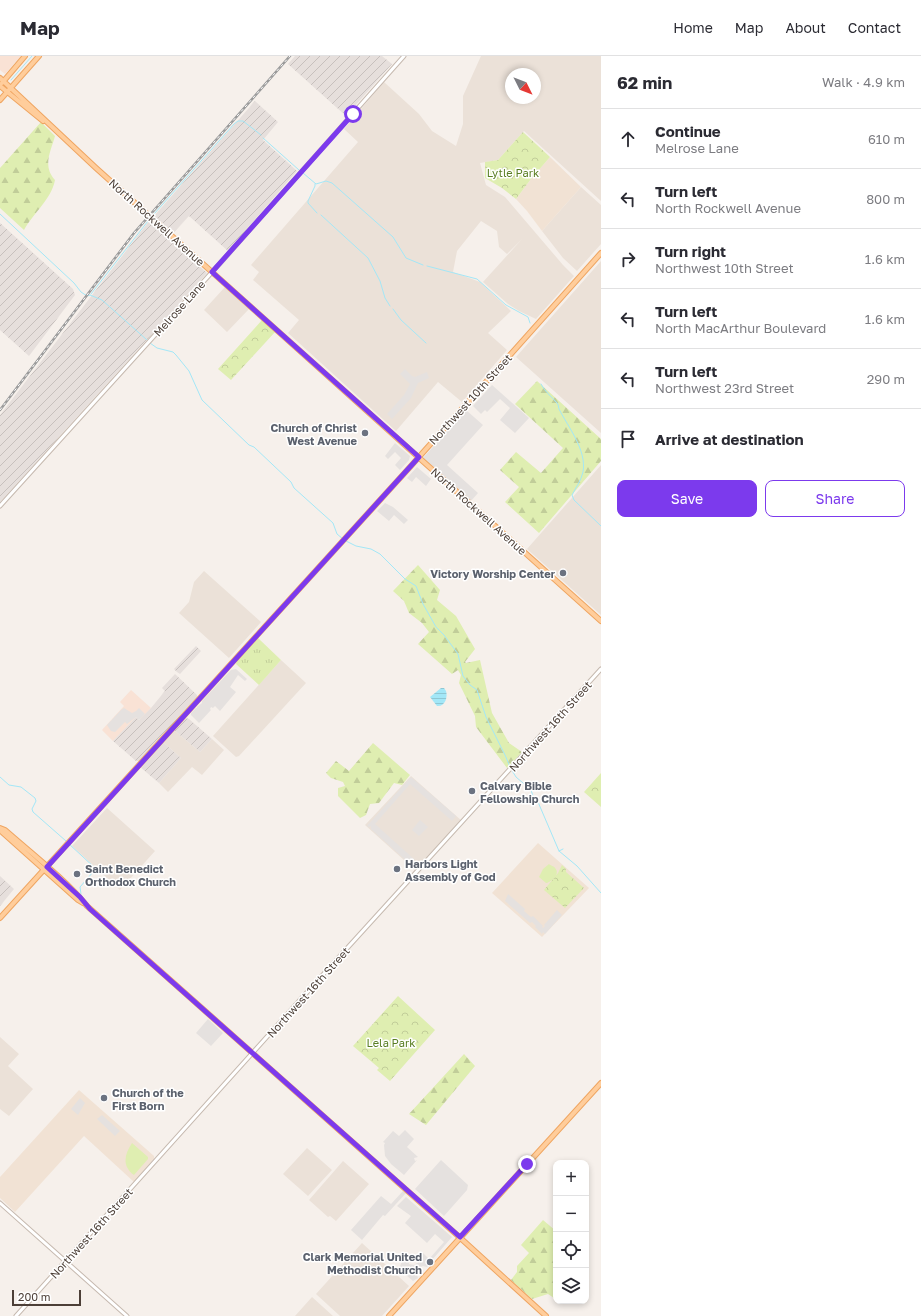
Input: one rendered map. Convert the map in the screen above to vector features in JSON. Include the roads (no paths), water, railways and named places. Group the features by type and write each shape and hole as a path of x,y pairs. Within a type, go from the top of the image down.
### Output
{"main road":[{"path":"1,82 25,56"},
{"path":"0,100 39,56"},
{"name":"North Rockwell Avenue","path":"1,82 11,88 52,128 601,621"},
{"name":"North Rockwell Avenue","path":"1,82 7,92 52,128"},
{"name":"Northwest 10th Street","path":"0,918 419,457 601,253"},
{"path":"0,828 5,830 45,868 80,897 87,906 460,1237 546,1316"},
{"path":"389,1316 601,1083"}],"street":[{"name":"Melrose Lane","path":"0,506 212,272 404,56"},
{"name":"Northwest 16th Street","path":"16,1316 601,669"},
{"path":"0,1203 127,1316"}],"water":[{"path":"441,688 444,688 447,693 446,699 442,705 437,706 430,697"}],"waterway":[{"path":"11,80 32,56"},
{"path":"154,214 238,121 243,121 261,135"},
{"path":"263,138 299,170"},
{"path":"303,173 316,184 326,181 332,183 393,237 406,258 423,265"},
{"path":"315,184 308,203 317,213"},
{"path":"0,214 74,283 81,292 87,296 90,295 102,300 147,340"},
{"path":"321,215 368,258 380,281 385,298 390,306"},
{"path":"91,294 148,221"},
{"path":"427,266 477,279 506,305 528,317 530,323"},
{"path":"393,309 401,320 426,343"},
{"path":"150,343 157,348 173,352 176,355 189,371 202,400 249,445 254,447 291,482 294,488 333,523 337,534 343,539"},
{"path":"541,384 546,392 558,404 559,409 580,447 583,472 572,495 574,500 601,526"},
{"path":"346,541 356,546 371,549 380,554 405,579 416,586 423,604 436,627 458,654 463,676 470,685 477,690 486,717 511,769 516,777 531,790 533,796 538,802 559,851 577,866 601,893"},
{"path":"0,777 9,785 21,787 35,798 36,801 32,809 33,812 66,841"},
{"path":"69,844 95,868 80,887 81,894"},
{"path":"559,851 563,849"}],"railway":[{"path":"0,410 134,233 290,56"}],"place":[{"name":"Church of Christ West Avenue","path":"365,433"},
{"name":"Victory Worship Center","path":"563,573"},
{"name":"Calvary Bible Fellowship Church","path":"472,791"},
{"name":"Harbors Light Assembly of God","path":"397,869"},
{"name":"Saint Benedict Orthodox Church","path":"77,874"},
{"name":"Church of the First Born","path":"104,1098"},
{"name":"Clark Memorial United Methodist Church","path":"430,1262"}],"park label":[{"name":"Lytle Park","path":"513,172"},
{"name":"Lela Park","path":"391,1042"}]}
